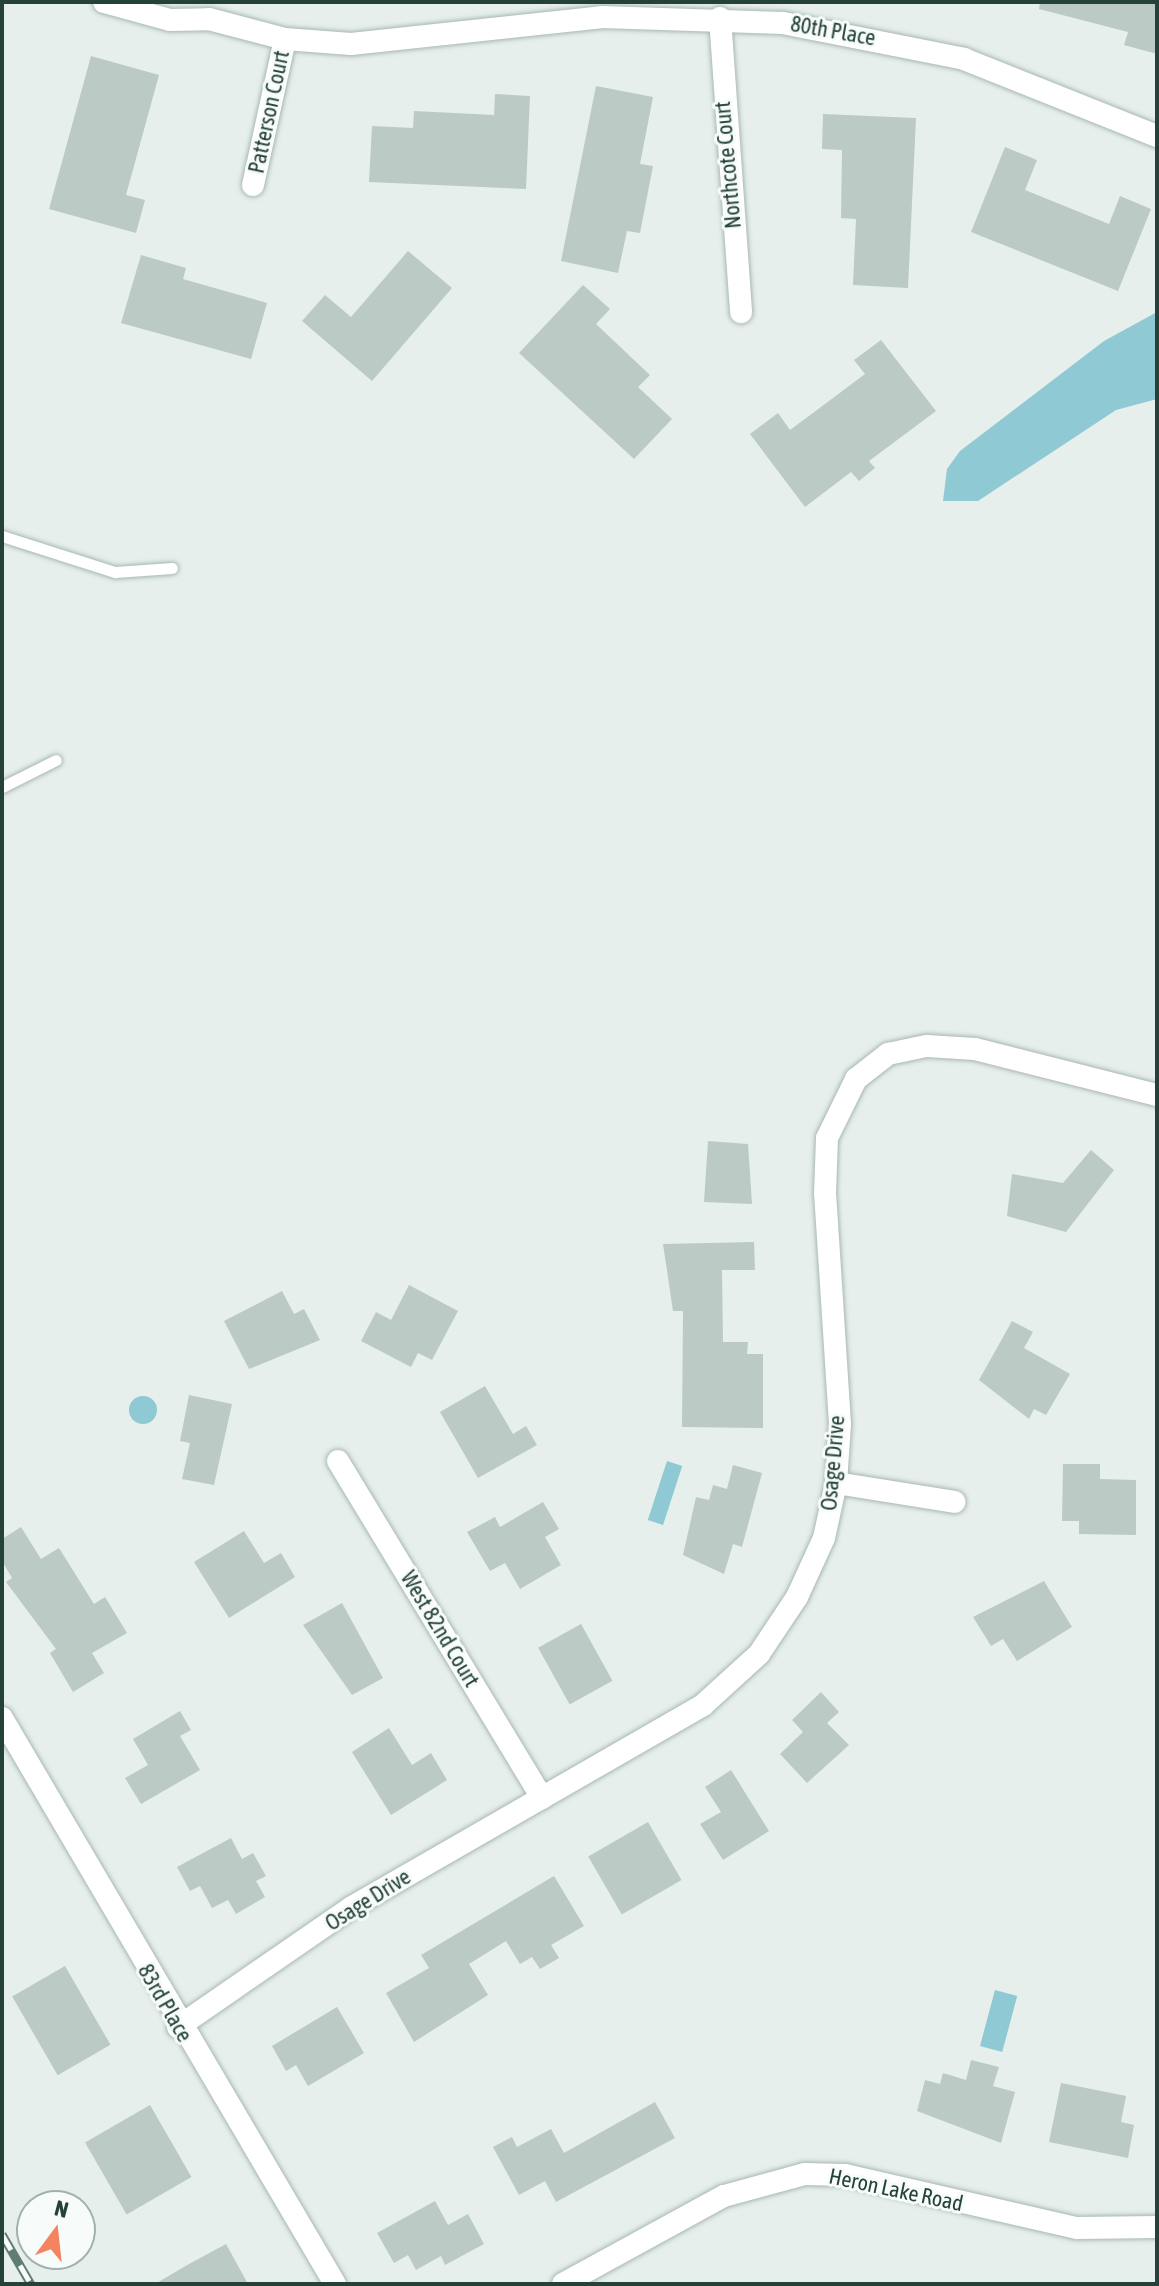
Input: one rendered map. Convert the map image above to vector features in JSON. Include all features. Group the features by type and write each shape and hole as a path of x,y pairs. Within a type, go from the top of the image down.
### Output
{"street":[{"name":"80th Place","path":"104,2 170,20 209,19 285,39 351,44 602,17 720,18 868,36 964,59 1157,136"},
{"name":"80th Place","path":"185,2 209,19"},
{"name":"Northcote Court","path":"720,18 741,312"},
{"name":"Patterson Court","path":"253,185 285,39"},
{"name":"Osage Drive","path":"178,2027 352,1907 703,1705 759,1654 818,1550 836,1483 840,1424 825,1193 827,1138 856,1079 888,1054 927,1046 975,1049 1157,1095"},
{"name":"West 82nd Court","path":"338,1461 542,1798"},
{"path":"836,1483 954,1502"},
{"name":"83rd Place","path":"2,1718 178,2027 335,2284"},
{"name":"Heron Lake Road","path":"563,2284 724,2196 805,2174 845,2175 1077,2228 1157,2227"}],"lane":[{"path":"2,536 115,572 172,568"},
{"path":"2,787 56,760"}],"water":[{"path":"1157,312 1157,399 1116,410 978,501 943,501 947,469 960,451 1104,341"},
{"path":"143,1396 153,1400 157,1410 153,1420 143,1424 133,1420 129,1410 133,1400"},
{"path":"667,1461 682,1466 663,1525 648,1520"},
{"path":"995,1990 1017,1996 1002,2052 980,2046"}],"building":[{"path":"1040,2 1157,2 1157,54 1124,45 1128,32 1039,9"},
{"path":"91,56 159,75 126,195 145,200 136,233 49,209"},
{"path":"596,86 653,97 640,164 653,166 640,233 627,231 618,273 561,261"},
{"path":"495,94 530,96 526,189 369,182 372,126 413,128 414,111 494,115"},
{"path":"823,114 916,118 908,288 853,285 856,219 841,218 842,150 822,149"},
{"path":"1005,147 1037,160 1025,190 1109,224 1120,196 1151,209 1118,291 971,232"},
{"path":"408,251 452,288 372,381 302,321 325,295 351,317"},
{"path":"141,255 186,268 183,279 267,303 251,359 121,323"},
{"path":"583,285 610,309 596,324 650,375 638,387 672,419 634,459 519,353"},
{"path":"881,340 936,411 869,461 875,468 859,481 851,472 805,507 750,434 778,413 790,430 865,374 854,360"},
{"path":"708,1141 748,1144 752,1204 704,1202"},
{"path":"1091,1150 1114,1170 1066,1232 1007,1216 1012,1174 1063,1183"},
{"path":"754,1242 755,1270 722,1270 723,1342 748,1342 747,1354 763,1354 763,1428 682,1427 683,1311 673,1311 663,1244"},
{"path":"409,1285 458,1311 432,1360 418,1353 411,1367 361,1341 376,1312 391,1320"},
{"path":"282,1291 294,1314 304,1309 320,1340 249,1369 224,1321"},
{"path":"1012,1321 1033,1332 1024,1348 1070,1374 1046,1415 1034,1409 1029,1419 979,1380"},
{"path":"485,1386 513,1434 526,1426 537,1445 478,1478 440,1412"},
{"path":"189,1395 232,1404 214,1485 182,1479 190,1443 180,1441"},
{"path":"1063,1464 1100,1464 1100,1479 1136,1480 1136,1535 1079,1534 1079,1521 1062,1521"},
{"path":"733,1465 762,1473 742,1547 733,1544 724,1574 683,1555 696,1497 709,1500 713,1485 727,1489"},
{"path":"543,1502 559,1529 545,1537 561,1565 520,1589 505,1563 490,1571 467,1532 495,1517 500,1527"},
{"path":"21,1527 41,1559 59,1548 94,1604 105,1597 127,1633 92,1653 104,1673 73,1692 50,1653 56,1649 6,1582 12,1578 2,1561 2,1539"},
{"path":"244,1531 264,1563 281,1553 295,1577 229,1618 194,1562"},
{"path":"1044,1581 1072,1627 1017,1661 1003,1639 991,1646 973,1617"},
{"path":"342,1603 383,1678 352,1695 303,1625"},
{"path":"581,1624 613,1681 570,1705 538,1648"},
{"path":"821,1692 839,1712 827,1723 849,1745 807,1783 780,1754 803,1732 792,1720"},
{"path":"180,1711 191,1730 180,1736 200,1770 141,1804 125,1778 148,1765 133,1739"},
{"path":"389,1728 412,1765 431,1753 447,1780 391,1815 352,1752"},
{"path":"731,1770 769,1831 723,1860 700,1824 721,1812 705,1787"},
{"path":"648,1822 682,1880 622,1915 588,1856"},
{"path":"231,1838 242,1859 253,1853 266,1876 256,1881 265,1897 236,1914 228,1900 212,1908 200,1886 190,1891 177,1867"},
{"path":"554,1876 584,1926 551,1945 559,1958 540,1969 532,1957 520,1964 506,1941 469,1964 488,1995 414,2042 386,1993 429,1968 421,1955"},
{"path":"65,1966 110,2045 58,2075 12,1996"},
{"path":"337,2007 364,2053 308,2086 296,2065 286,2071 272,2046"},
{"path":"971,2060 999,2067 993,2086 1015,2092 1001,2143 917,2111 925,2080 940,2084 943,2073 966,2080"},
{"path":"1061,2083 1126,2096 1121,2122 1134,2125 1128,2158 1049,2142"},
{"path":"655,2102 675,2138 556,2202 545,2181 519,2195 493,2147 512,2137 517,2147 551,2129 564,2153"},
{"path":"150,2105 192,2177 127,2214 85,2142"},
{"path":"435,2201 448,2225 468,2214 484,2244 445,2265 441,2256 416,2270 408,2255 394,2263 377,2233"},
{"path":"226,2244 248,2284 155,2284 189,2264"}],"railway":[{"path":"2,2234 31,2284"}]}
